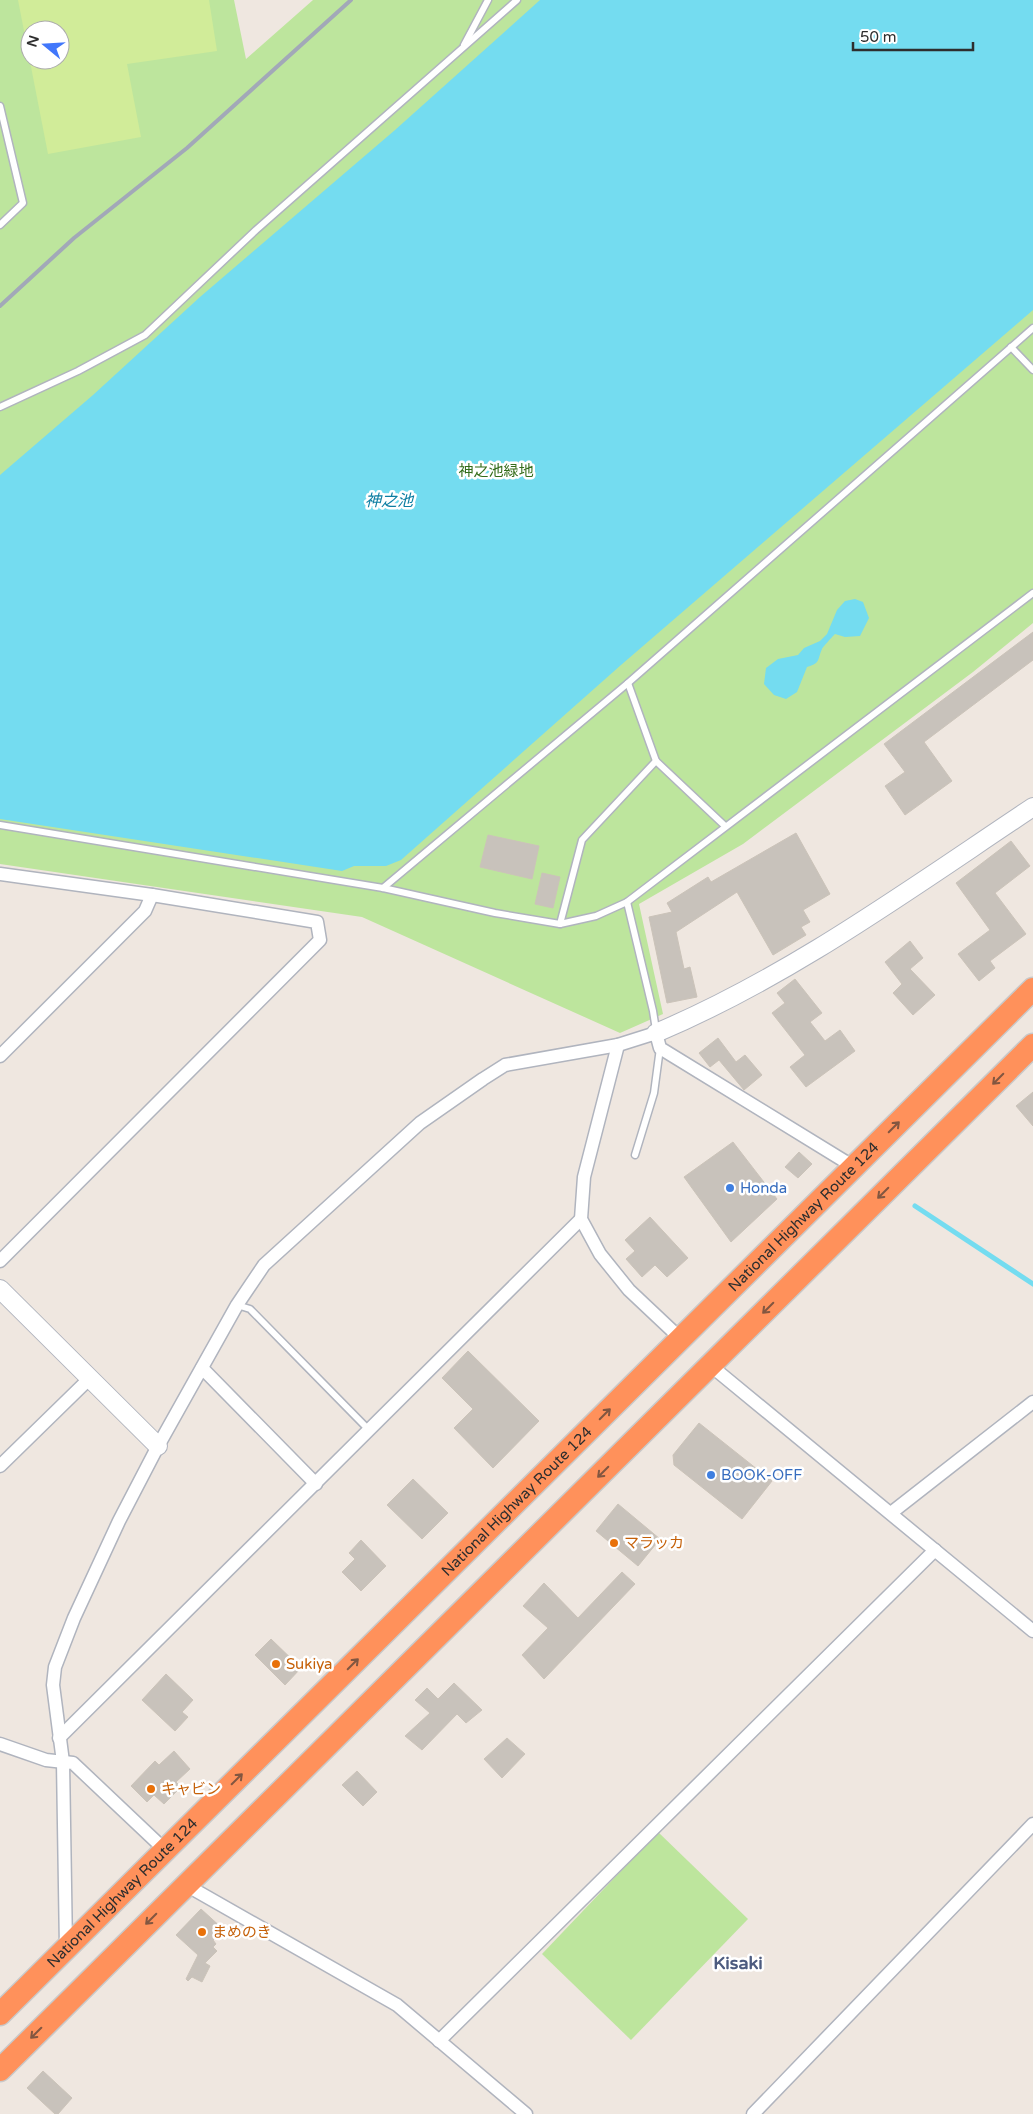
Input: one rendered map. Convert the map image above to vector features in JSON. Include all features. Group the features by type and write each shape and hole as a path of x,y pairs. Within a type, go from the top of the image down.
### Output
{"highway":[{"name":"National Highway Route 124","path":"0,2014 1033,989"},
{"path":"0,2070 1033,1045"}],"street":[{"path":"66,1948 62,1762 53,1685 62,1645 119,1521 158,1446 237,1305 264,1265 420,1124 504,1065 658,1040 800,960 1033,807"},
{"path":"0,874 152,895 317,922 320,940 0,1261"},
{"path":"0,1056 145,910 152,895"},
{"path":"658,1040 854,1167"},
{"path":"618,1045 584,1177 581,1219 600,1254 630,1290 681,1339"},
{"path":"59,1738 370,1431 581,1219"},
{"path":"0,1289 89,1380 158,1446"},
{"path":"710,1365 1033,1631"},
{"path":"202,1368 316,1484"},
{"path":"0,1466 89,1380"},
{"path":"891,1513 1033,1402"},
{"path":"439,2041 935,1550"},
{"path":"0,1744 46,1760 73,1763 165,1850"},
{"path":"753,2114 1033,1824"},
{"path":"186,1884 397,2005 439,2041 512,2110 526,2114"}],"lane":[{"path":"462,49 488,0"},
{"path":"0,407 78,372 144,335 256,230 517,0"},
{"path":"0,106 23,203 0,224"},
{"path":"383,888 628,683 1033,328"},
{"path":"1012,347 1033,370"},
{"path":"0,825 383,888 495,913 560,924 596,916 627,902 725,826 870,719 1033,593"},
{"path":"628,683 656,761 725,826"},
{"path":"560,924 582,840 656,761"},
{"path":"627,902 658,1040 654,1093 635,1155"},
{"path":"237,1305 250,1309 370,1431"}],"green space":[{"name":"神之池","path":"0,0 234,0 246,59 313,0 1033,0 1033,623 973,672 743,844 639,904 663,1014 620,1033 362,917 0,864"},
{"path":"18,0 209,0 217,51 127,64 141,137 48,154 32,70 70,70 70,20 22,20"},
{"path":"658,1832 748,1919 631,2040 542,1954"}],"water":[{"name":"神之池","path":"540,0 1033,0 1033,310 621,665 401,860 386,866 354,866 342,871 0,819 0,475 93,395 200,297 395,130"},
{"path":"855,599 863,602 869,618 860,636 845,637 835,634 822,648 818,661 807,667 797,692 786,699 774,695 764,684 766,668 778,659 798,655 804,648 820,641 827,634 837,610 845,601"}],"building":[{"path":"1033,632 1033,660 924,742 952,781 905,815 885,786 905,772 884,744"},
{"path":"796,833 830,894 803,910 810,922 801,927 806,935 773,955 737,892 676,932 684,969 690,967 697,997 667,1003 649,917 672,912 667,903 708,877 711,882"},
{"path":"488,835 539,846 532,879 480,867"},
{"path":"1011,841 1030,866 995,893 1026,934 990,961 995,968 979,981 958,954 990,930 956,883"},
{"path":"542,873 560,877 553,908 535,904"},
{"path":"910,941 923,958 910,969 935,995 913,1015 893,993 902,984 885,962"},
{"path":"795,979 822,1013 810,1022 825,1041 840,1030 855,1051 806,1087 790,1067 805,1055 772,1013 785,1003 777,993"},
{"path":"718,1038 736,1062 745,1055 762,1075 744,1090 719,1060 710,1067 699,1053"},
{"path":"1033,1092 1033,1126 1016,1106"},
{"name":"Honda","path":"733,1142 777,1199 731,1242 684,1177"},
{"path":"799,1152 812,1164 798,1178 785,1167"},
{"path":"650,1217 688,1258 667,1277 655,1265 642,1277 626,1259 635,1251 625,1240"},
{"path":"468,1351 539,1421 493,1468 454,1428 473,1409 442,1378"},
{"path":"699,1423 772,1481 742,1519 674,1465 673,1455"},
{"path":"413,1479 448,1513 422,1539 387,1505"},
{"path":"618,1504 660,1539 638,1566 596,1531"},
{"path":"361,1540 386,1566 361,1591 342,1572 355,1559 349,1553"},
{"path":"622,1572 635,1584 544,1679 522,1655 548,1628 523,1606 544,1583 578,1618"},
{"path":"271,1639 301,1668 285,1685 255,1655"},
{"path":"166,1674 193,1700 182,1712 188,1717 175,1731 142,1700"},
{"path":"454,1683 482,1710 466,1723 457,1714 422,1750 405,1736 430,1713 415,1700 427,1688 438,1699"},
{"path":"507,1738 525,1754 502,1778 484,1759"},
{"path":"174,1751 190,1769 176,1782 181,1787 164,1804 154,1795 147,1802 131,1786 155,1761 159,1765"},
{"path":"357,1771 377,1792 363,1806 342,1785"},
{"path":"201,1909 223,1929 213,1940 216,1944 213,1947 217,1951 205,1963 210,1966 202,1982 192,1977 188,1981 186,1979 198,1955 176,1935"},
{"path":"43,2071 72,2098 58,2114 55,2114 27,2088"}],"waterway":[{"path":"915,1206 1033,1284"}],"railway":[{"path":"0,306 74,238 187,148 351,0"}],"place":[{"name":"Honda","path":"730,1188"},
{"name":"BOOK-OFF","path":"711,1475"},
{"name":"マラッカ","path":"614,1543"},
{"name":"Sukiya","path":"276,1664"},
{"name":"キャビン","path":"151,1789"},
{"name":"まめのき","path":"202,1932"}],"district":[{"name":"Kisaki","path":"738,1963"}],"park label":[{"name":"神之池緑地","path":"496,471"}]}
